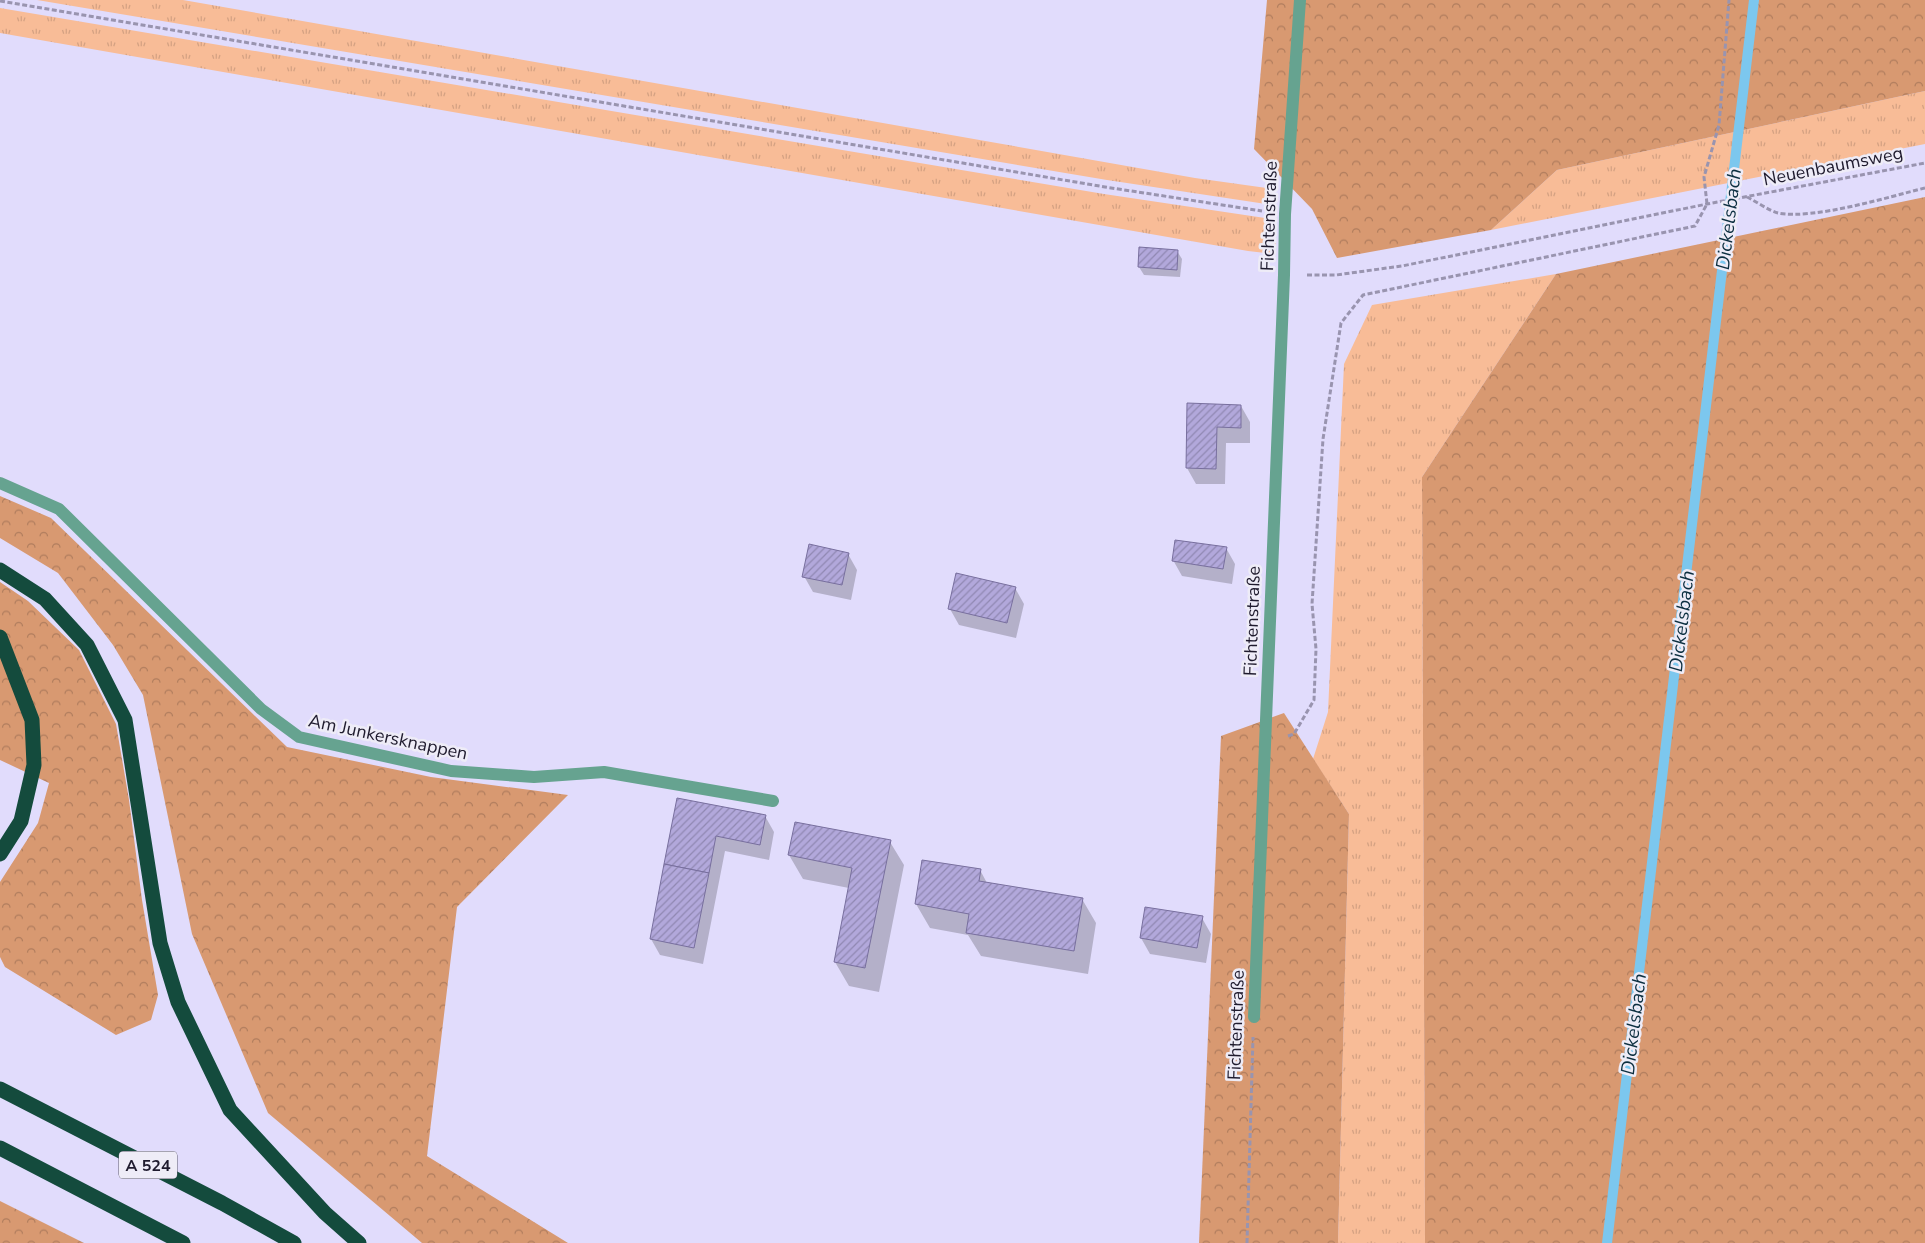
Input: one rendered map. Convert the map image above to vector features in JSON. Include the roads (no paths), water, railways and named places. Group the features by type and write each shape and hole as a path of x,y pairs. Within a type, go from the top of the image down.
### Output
{"highway":[{"path":"0,570 45,600 88,645 125,720 160,943 178,1002 230,1110 326,1213 359,1243"},
{"path":"0,637 32,720 34,765 21,822 0,854"},
{"name":"A 524","path":"0,1089 222,1203 294,1243"},
{"path":"0,1148 183,1243"}],"street":[{"name":"Fichtenstraße","path":"1254,1017 1284,275 1284,214 1300,0"},
{"name":"Am Junkersknappen","path":"0,483 59,509 261,708 299,737 450,771 534,777 604,772 773,801"}],"waterway":[{"name":"Dickelsbach","path":"1607,1243 1754,0"}]}
